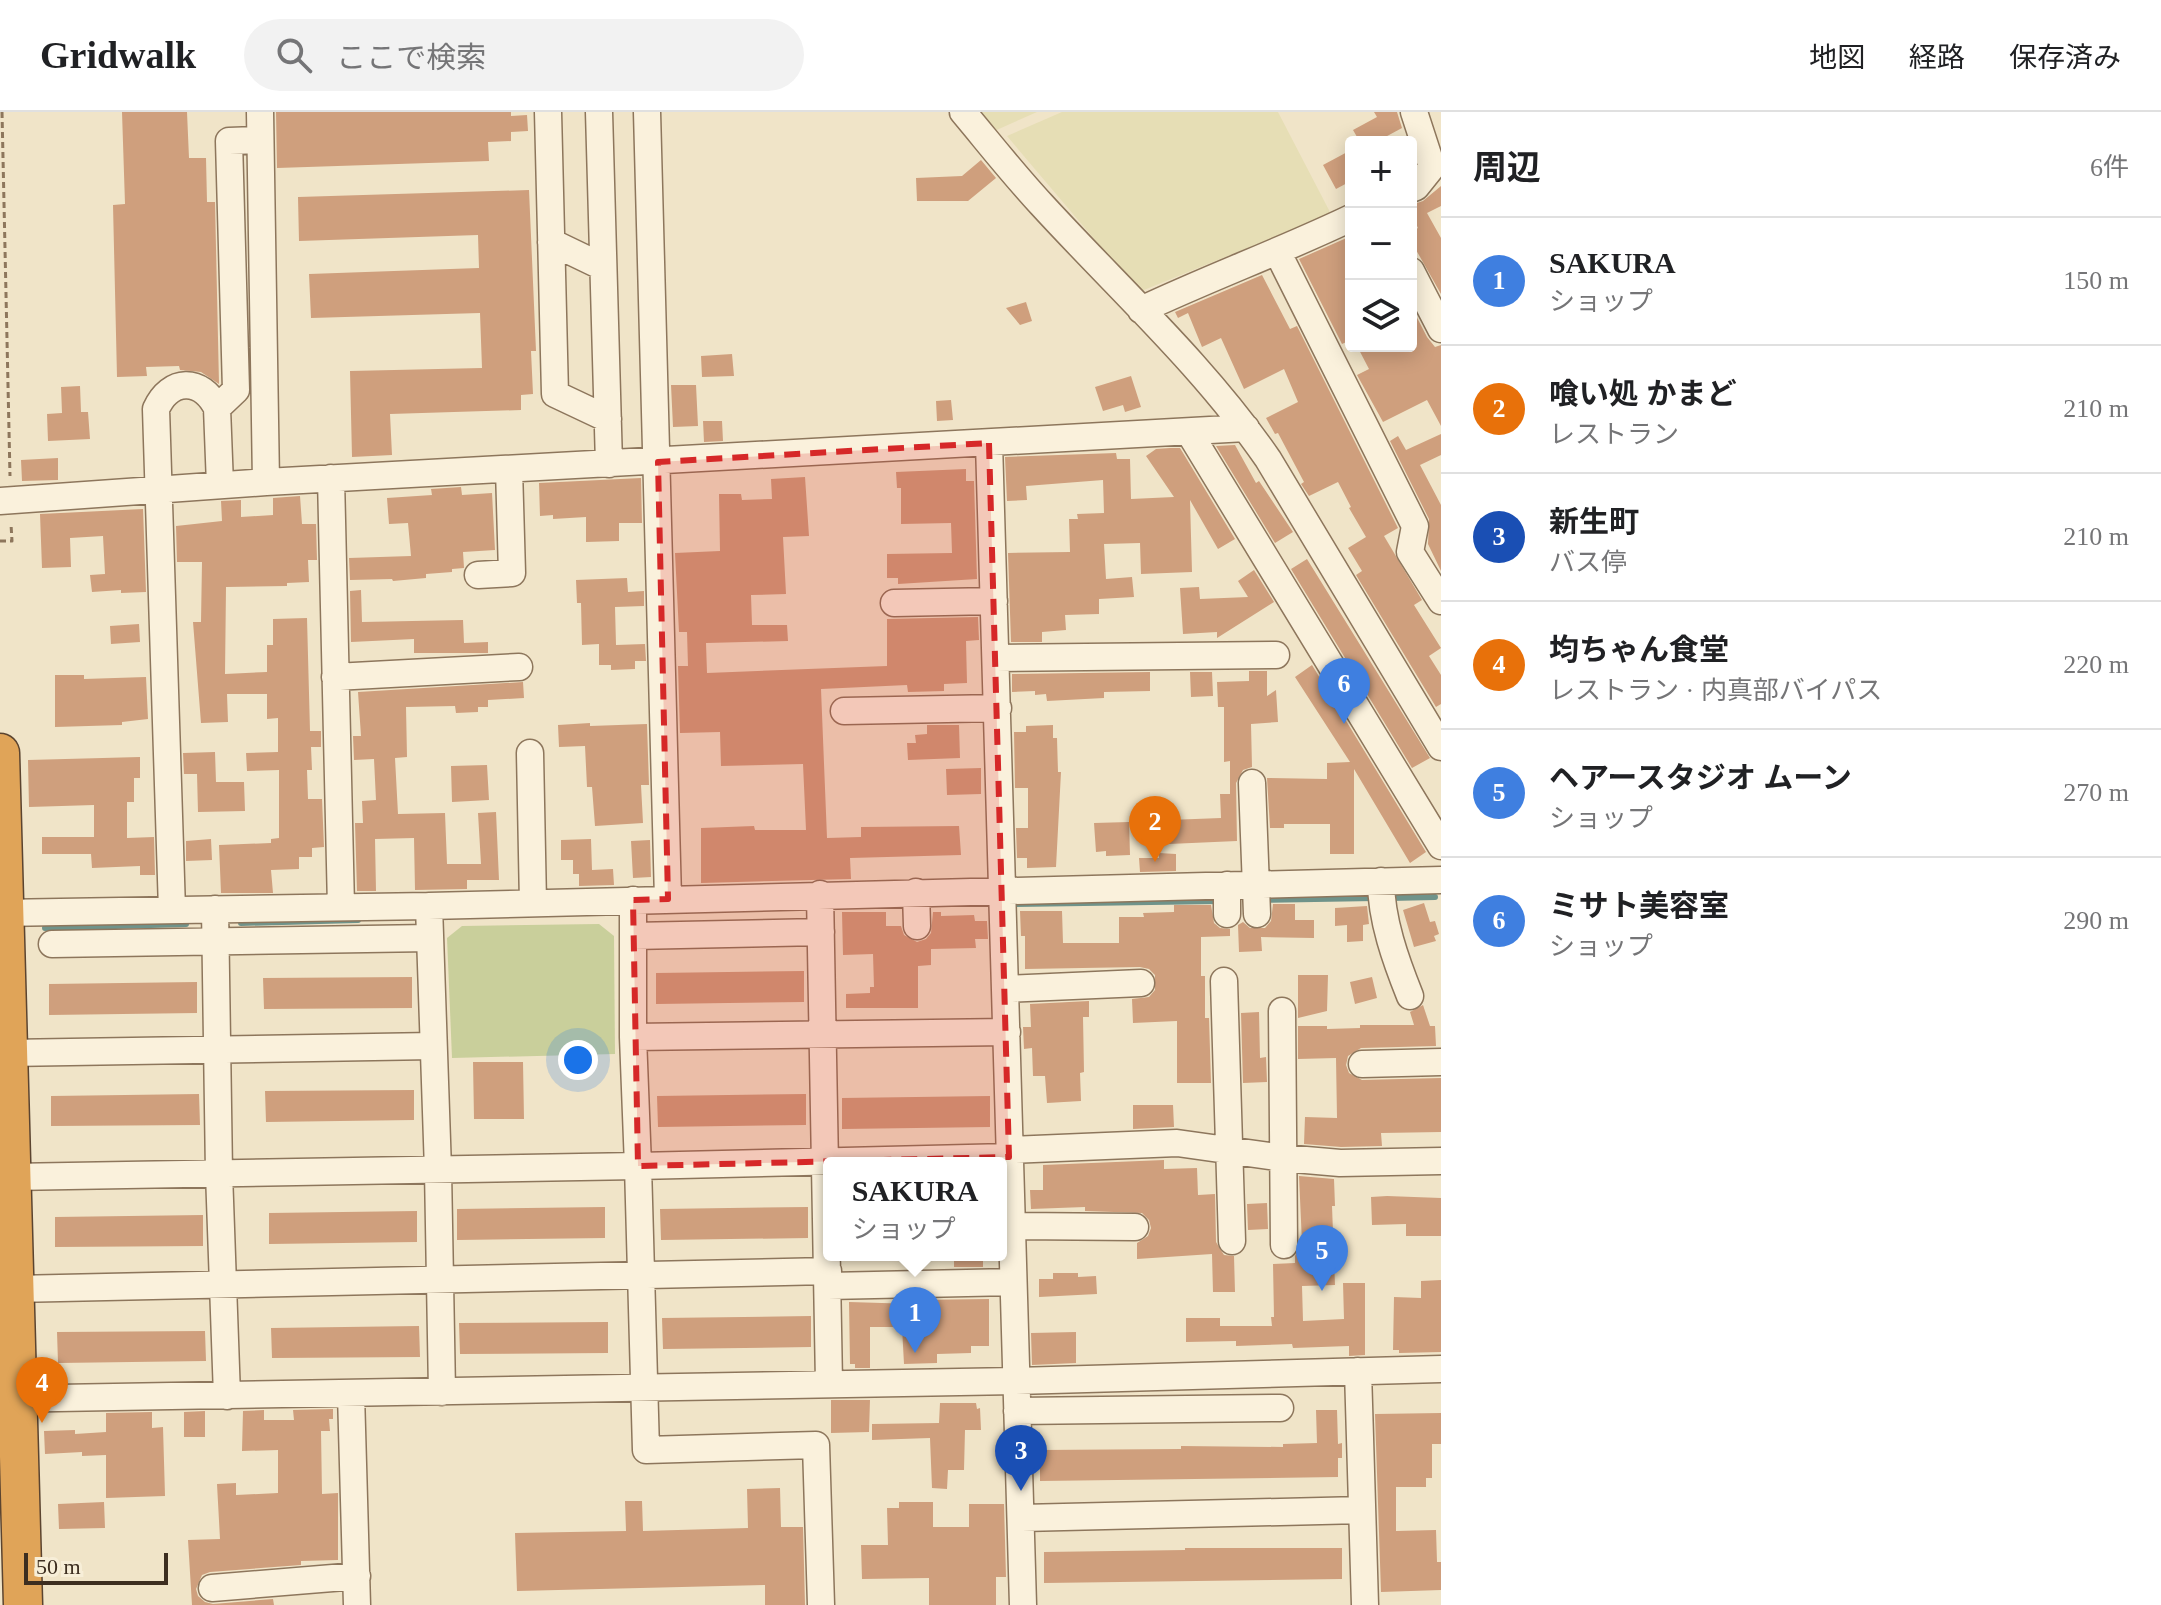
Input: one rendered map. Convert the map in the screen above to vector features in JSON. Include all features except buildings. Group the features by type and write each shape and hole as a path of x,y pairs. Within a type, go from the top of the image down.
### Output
{"highway":[{"path":"0,753 5,1134 11,1177 6,1237 14,1289 9,1399 10,1518 23,1605"}],"street":[{"path":"260,112 266,482"},
{"path":"548,112 555,394 608,419"},
{"path":"599,112 609,464"},
{"path":"647,112 668,899"},
{"path":"963,112 1039,202 1246,428 1437,732"},
{"path":"1414,112 1432,167 1417,183"},
{"path":"217,408 236,390 229,141 260,140"},
{"path":"230,170 261,170"},
{"path":"1141,310 1214,276 1278,253 1345,221"},
{"path":"551,242 603,267"},
{"path":"1278,253 1415,526 1410,552 1441,601"},
{"path":"1416,280 1441,329"},
{"path":"172,910 156,409 169,390 192,385 212,397 217,408 220,485"},
{"path":"5,500 331,478 1246,428"},
{"path":"1189,432 1441,846"},
{"path":"989,443 1023,1605"},
{"path":"478,575 512,573 509,469"},
{"path":"331,478 341,907"},
{"path":"894,603 994,601"},
{"path":"996,658 1276,655"},
{"path":"335,677 519,667"},
{"path":"844,711 998,708"},
{"path":"530,753 533,903"},
{"path":"1252,783 1256,899"},
{"path":"3,913 429,906 820,894 916,908 1003,889 1227,900 1381,892 1441,880"},
{"path":"1381,892 1399,969 1410,996"},
{"path":"820,894 827,1157"},
{"path":"633,900 633,1037 646,1450 816,1445 821,1605"},
{"path":"429,906 442,1392"},
{"path":"215,909 219,1173 227,1396"},
{"path":"633,936 821,932"},
{"path":"52,944 430,938"},
{"path":"1224,981 1232,1241"},
{"path":"1006,989 1141,983"},
{"path":"1282,1011 1284,1245"},
{"path":"633,1037 1007,1032"},
{"path":"6,1060 217,1049 433,1046"},
{"path":"1362,1064 1441,1062"},
{"path":"931,1157 1177,1143 1340,1163 1441,1161"},
{"path":"11,1177 823,1161"},
{"path":"1011,1226 1135,1227"},
{"path":"828,1261 829,1383"},
{"path":"14,1289 640,1275 1013,1282"},
{"path":"9,1399 1016,1381 1441,1369"},
{"path":"1358,1371 1365,1605"},
{"path":"351,1394 357,1605"},
{"path":"1017,1411 1280,1408"},
{"path":"1022,1518 1362,1510"},
{"path":"212,1588 357,1576"}],"path":[{"path":"0,541 12,541 5,500 2,112"}],"highlighted area":[{"path":"989,443 1009,1157 638,1166 633,900 668,899 658,462"}],"shaded area":[{"path":"975,112 1037,112 992,132"},
{"path":"1062,112 1278,112 1331,214 1139,292 1007,136"}],"green space":[{"path":"599,924 614,936 615,1054 452,1058 447,938 462,926"}],"waterway":[{"path":"1390,898 1435,897"},
{"path":"1262,900 1375,898"},
{"path":"1015,904 1219,901"},
{"path":"241,923 358,920"},
{"path":"45,928 186,924"}],"place":[{"name":"ミサト美容室","path":"1344,724"},
{"name":"喰い処 かまど","path":"1155,862"},
{"name":"ヘアースタジオ ムーン","path":"1322,1291"},
{"name":"SAKURA","path":"915,1353"},
{"name":"均ちゃん食堂","path":"42,1423"},
{"name":"新生町","path":"1021,1491"}]}
